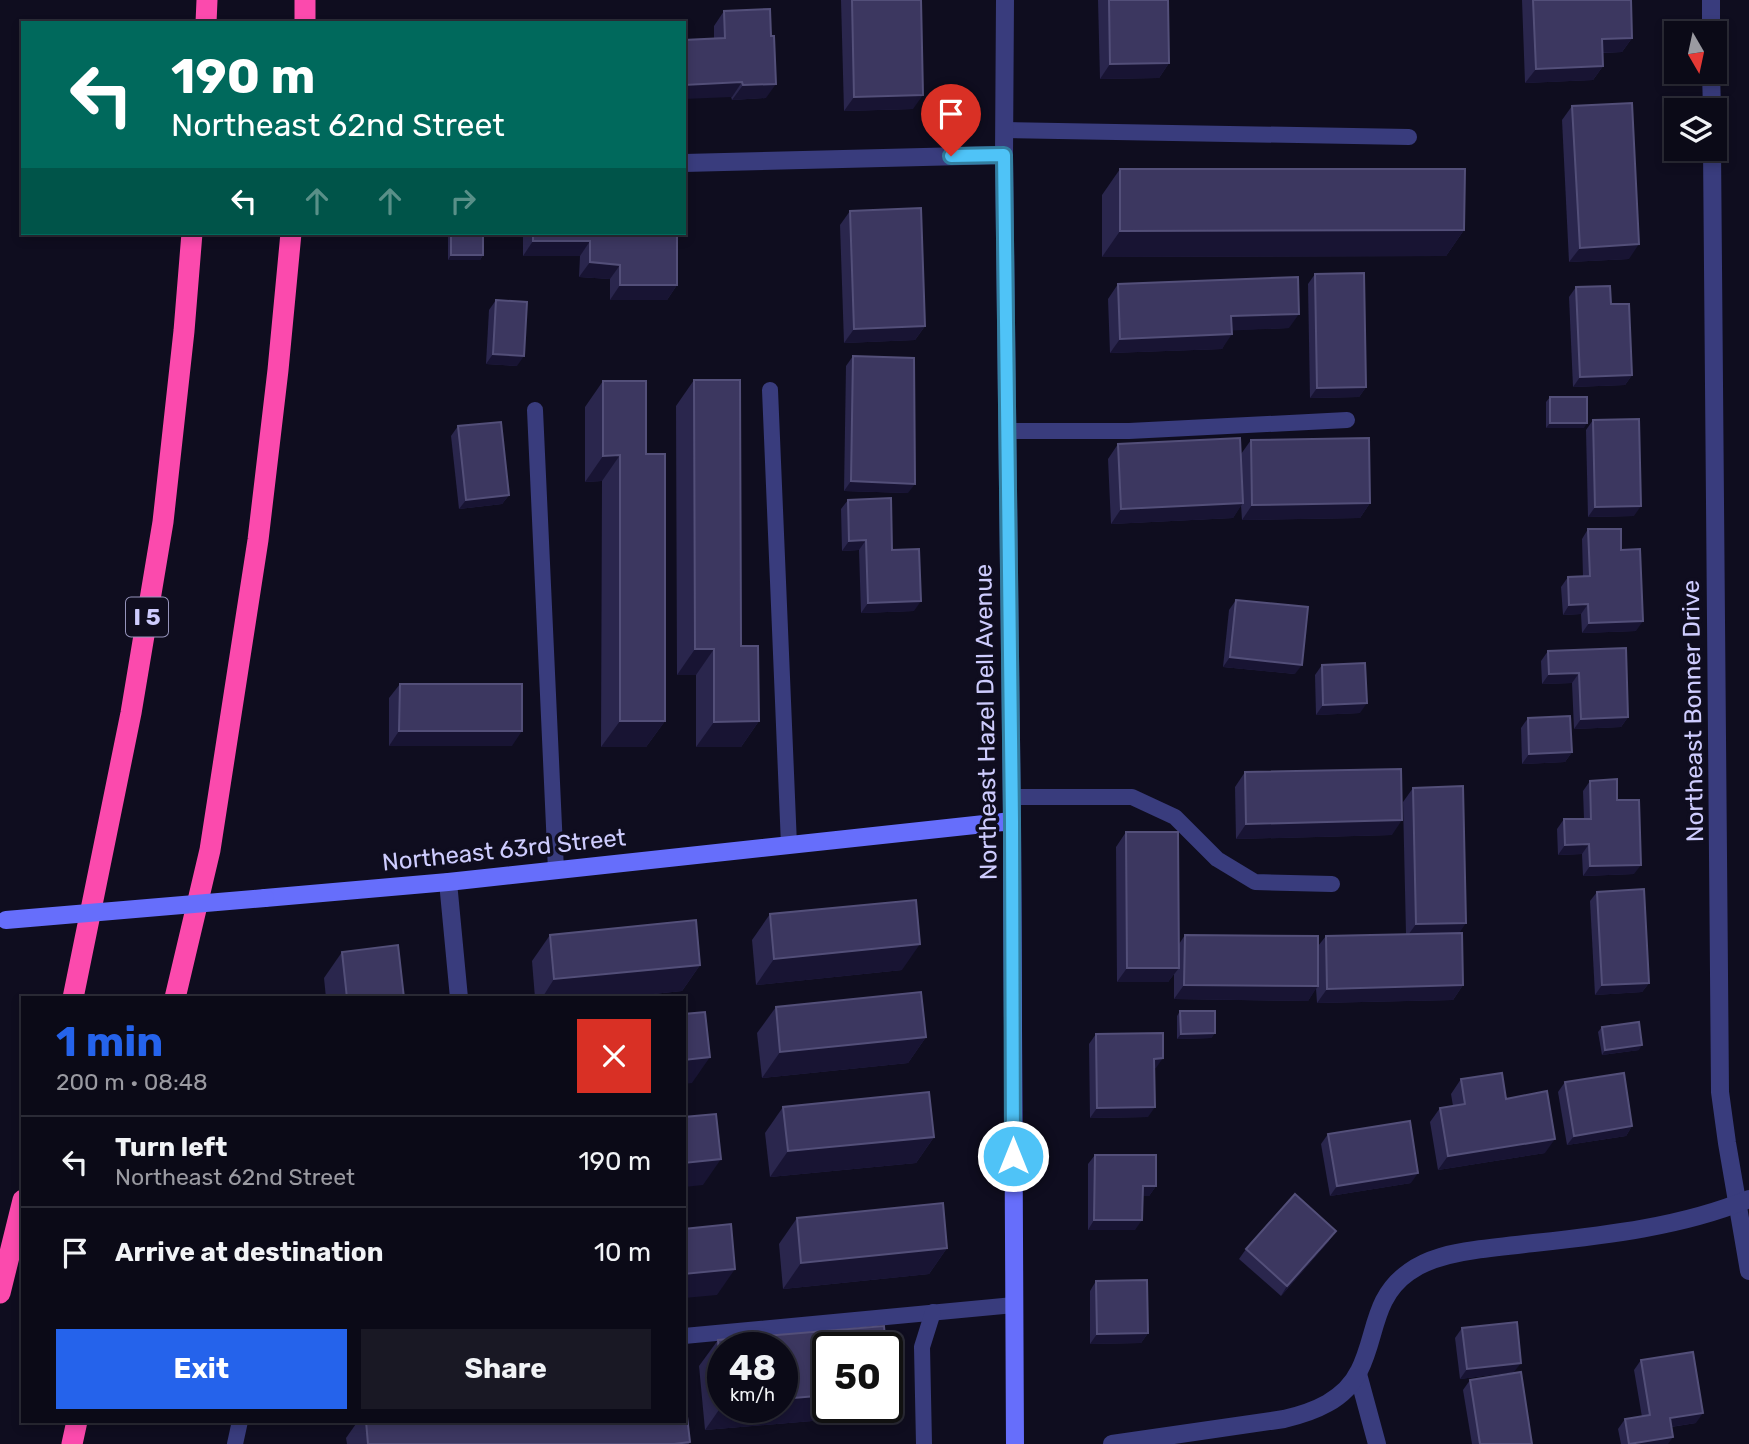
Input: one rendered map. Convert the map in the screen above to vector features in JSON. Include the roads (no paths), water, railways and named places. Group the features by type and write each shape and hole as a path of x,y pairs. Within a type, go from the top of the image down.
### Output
{"highway":[{"path":"206,21 207,0"},
{"path":"304,21 305,0"},
{"name":"I 5","path":"73,996 131,713 163,522 192,235"},
{"path":"175,996 210,850 256,553 277,383 291,235"},
{"path":"0,1293 21,1208"},
{"path":"72,1444 77,1423"}],"main road":[{"name":"Northeast 63rd Street","path":"3,921 448,882 1012,821"},
{"name":"Northeast Hazel Dell Avenue","path":"1012,821 1015,1444"}],"street":[{"name":"Northeast Hazel Dell Avenue","path":"1005,0 1004,155 1012,821"},
{"path":"1711,0 1711,21"},
{"path":"686,163 1004,155"},
{"name":"Northeast Bonner Drive","path":"1712,161 1720,1092 1727,1143 1743,1201 1749,1271"},
{"path":"448,882 459,996"},
{"path":"1112,1444 1304,1414 1320,1408 1335,1399 1358,1374 1381,1305 1391,1288 1409,1272 1430,1261 1464,1251 1685,1221 1743,1201"},
{"path":"1358,1374 1377,1444"}],"lane":[{"path":"1004,130 1409,137"},
{"path":"770,390 789,845"},
{"path":"535,410 556,870"},
{"path":"1007,431 1129,430 1347,420"},
{"path":"1012,797 1132,797 1175,817 1217,859 1255,882 1332,884"},
{"path":"686,1336 1014,1304"},
{"path":"923,1444 922,1347 933,1312"},
{"path":"235,1444 240,1423"}]}
